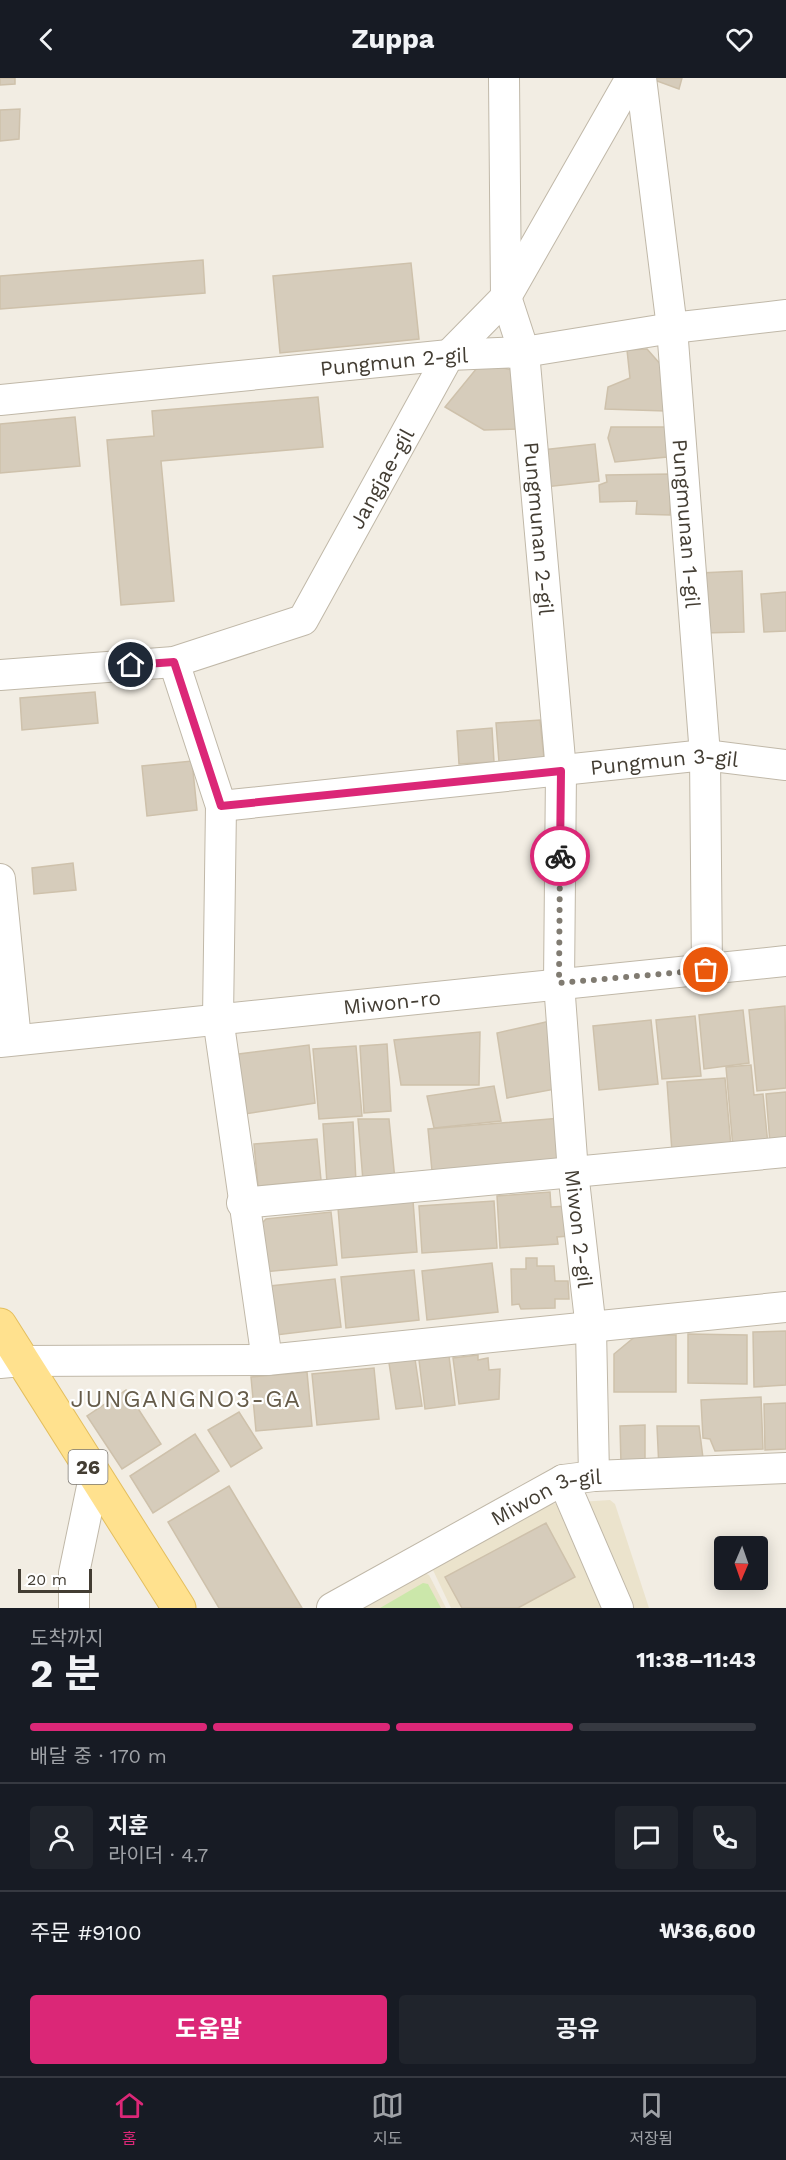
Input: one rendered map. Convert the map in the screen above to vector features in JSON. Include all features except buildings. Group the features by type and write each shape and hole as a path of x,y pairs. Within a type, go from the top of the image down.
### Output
{"main road":[{"name":"26","path":"0,1325 11,1362 94,1477 179,1608"}],"street":[{"name":"Pungmunan 2-gil","path":"504,78 506,297 524,352 561,771 559,983"},
{"name":"Jangjae-gil","path":"0,675 174,662 303,620 449,355 506,297 631,78"},
{"name":"Pungmunan 1-gil","path":"641,78 672,328 705,755 706,970"},
{"name":"Pungmun 2-gil","path":"0,400 449,355 524,352 672,328 786,315"},
{"path":"174,662 221,806 218,1018 242,1203 267,1360"},
{"name":"Pungmun 3-gil","path":"221,806 705,755 786,765"},
{"path":"0,879 8,1041"},
{"name":"Miwon-ro","path":"8,1041 786,961"},
{"name":"Miwon 2-gil","path":"559,983 573,1172 591,1329 594,1476"},
{"path":"242,1203 786,1152"},
{"path":"11,1362 267,1360 786,1308"},
{"name":"Miwon 3-gil","path":"332,1608 563,1480 594,1476 786,1468"},
{"path":"74,1608 74,1573 94,1477"},
{"path":"563,1480 618,1608"}],"shaded area":[{"path":"610,1500 615,1504 649,1608 451,1608 432,1568 548,1504"},
{"path":"424,1573 429,1575 446,1608 363,1608"}],"green space":[{"path":"423,1583 428,1584 441,1608 380,1608"}],"way so far":[{"path":"560,856 559,983 706,970"}],"district":[{"name":"JUNGANGNO3-GA","path":"186,1399"}],"route":[{"path":"131,665 174,662 221,806 561,771 560,856"}]}
